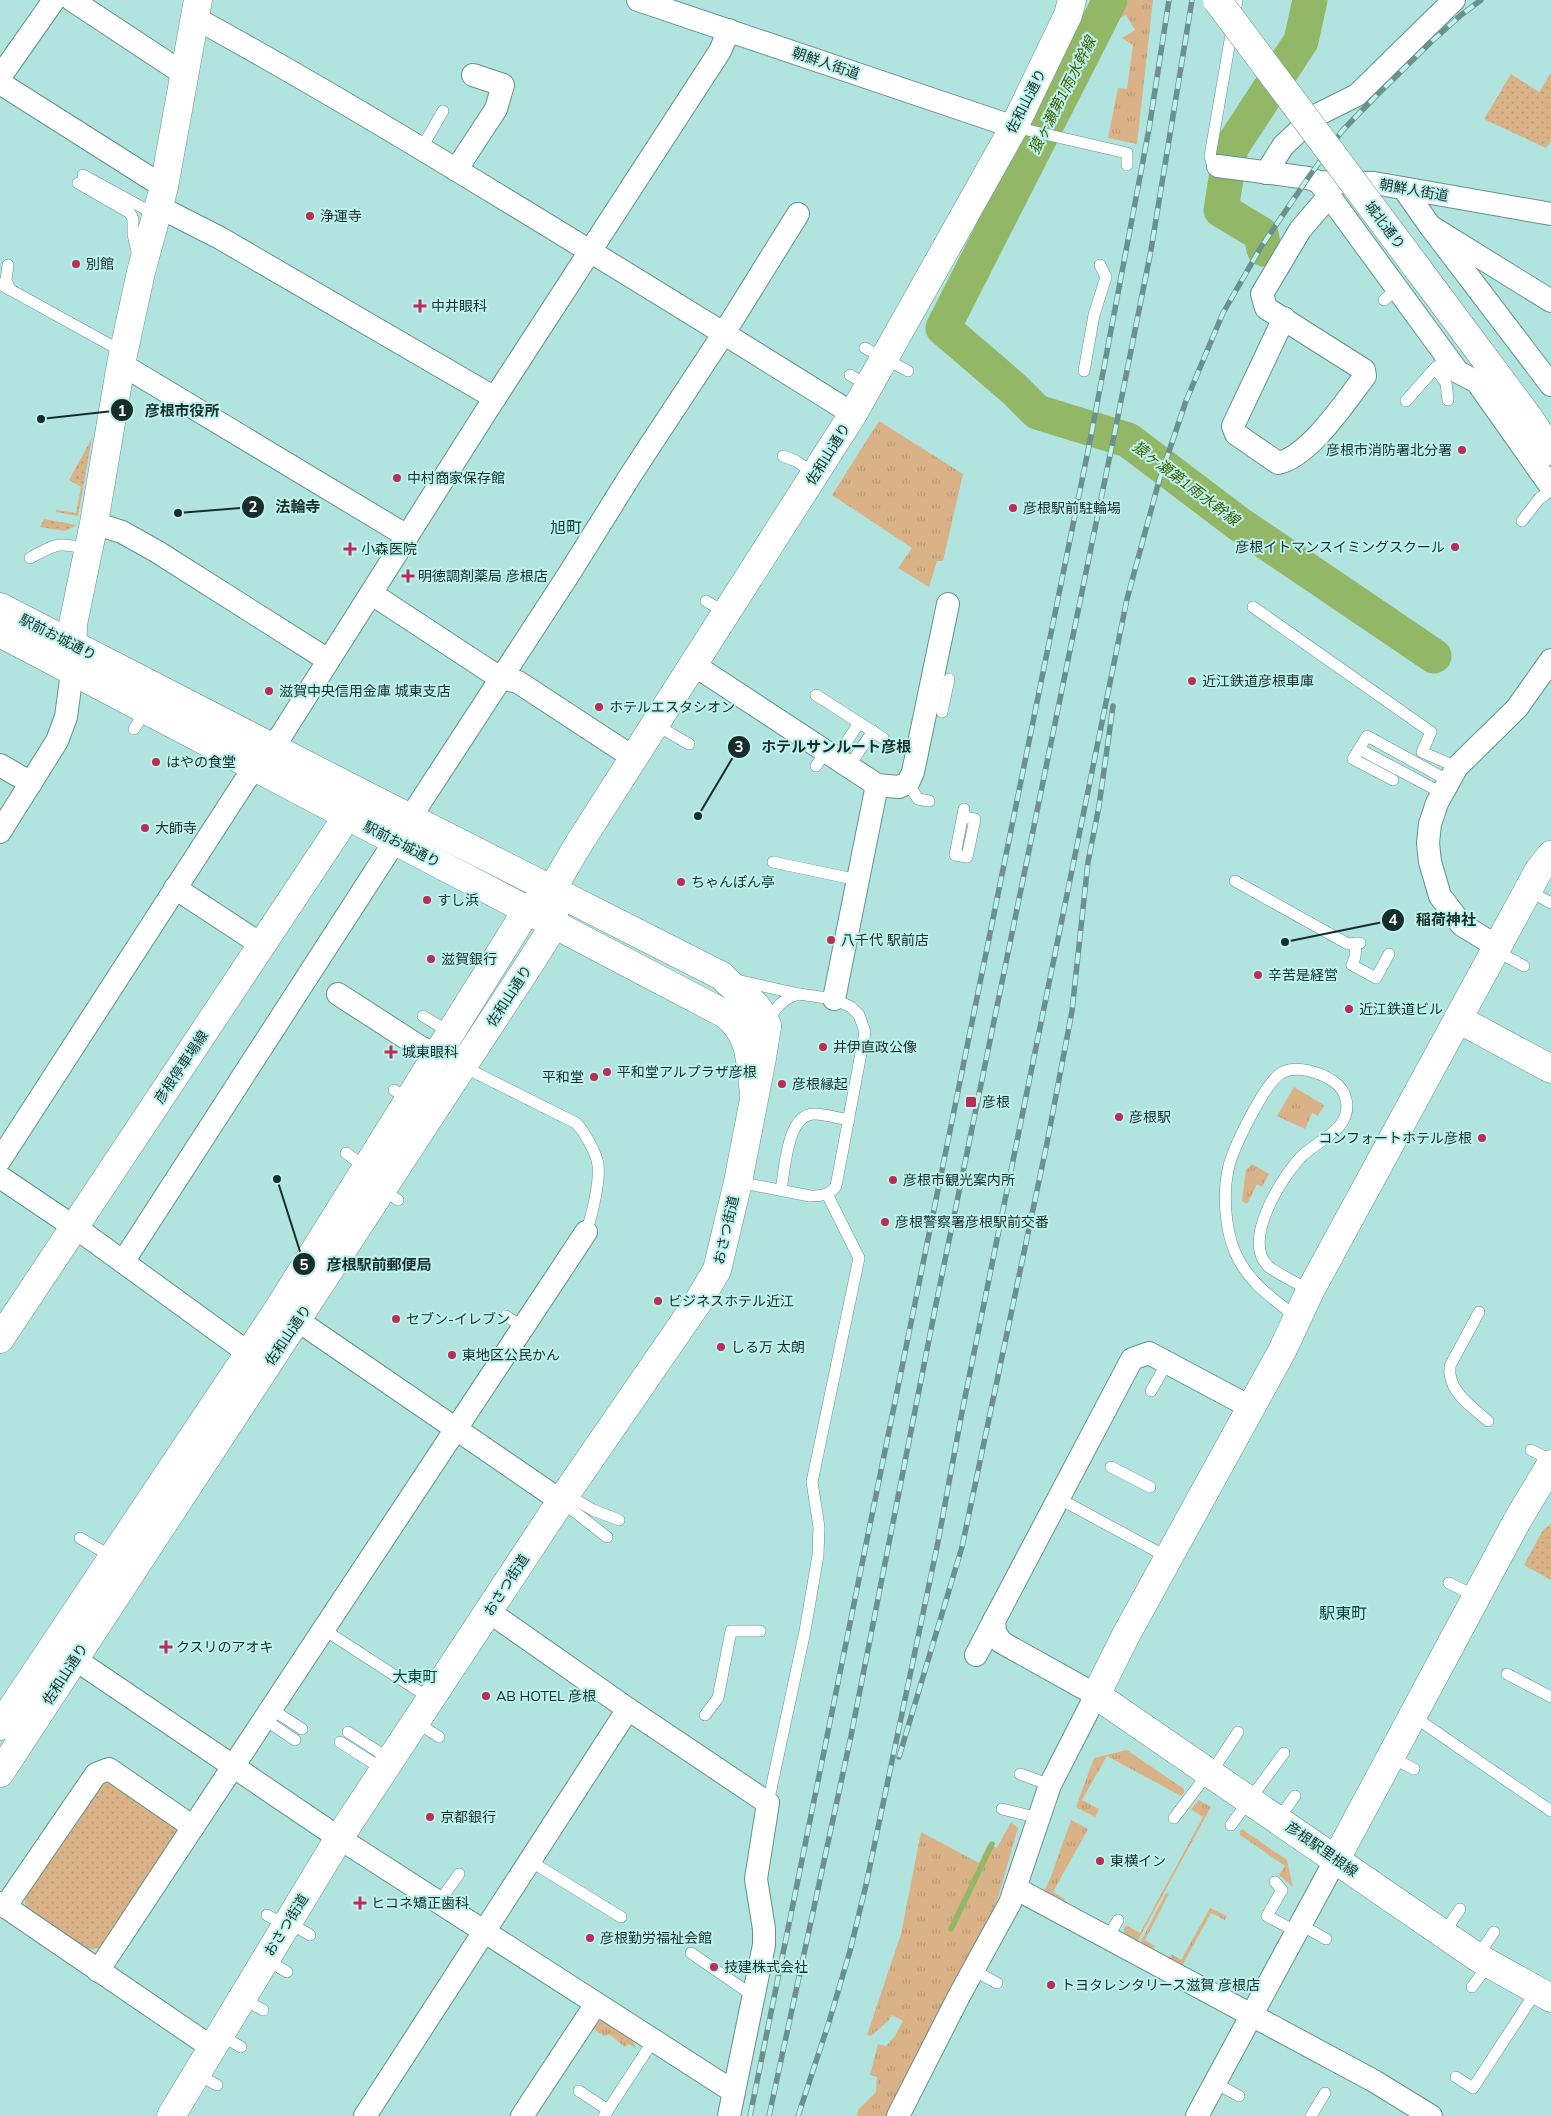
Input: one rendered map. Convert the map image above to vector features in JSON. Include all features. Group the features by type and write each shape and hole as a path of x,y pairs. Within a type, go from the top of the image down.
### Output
{"street":[{"path":"0,78 54,0"},
{"path":"72,0 184,74"},
{"name":"朝鮮人街道","path":"638,0 678,9 729,30 1024,130"},
{"name":"佐和山通り","path":"0,1773 76,1658 258,1360 289,1314 390,1195 451,1055 528,910 551,891 578,845 694,665 716,607 815,474 853,414 859,380 875,353 1024,130 1072,0"},
{"name":"城北通り","path":"1217,0 1425,264 1551,417"},
{"name":"城北通り","path":"1238,0 1425,264 1529,418 1537,461"},
{"path":"1257,172 1319,114 1357,95 1454,0"},
{"path":"0,832 57,741 70,696 73,624 141,272 161,204 196,9 853,414"},
{"path":"0,1160 99,1000 263,758 282,734 372,594 406,536 423,516 460,459 488,405 571,275 591,251 720,51 729,30"},
{"path":"445,164 496,108 503,85 472,75"},
{"path":"0,82 171,213 220,238 348,312 488,405"},
{"name":"朝鮮人街道","path":"1219,166 1308,178 1324,189 1374,183 1551,214"},
{"path":"1284,318 1233,426 1236,434 1278,463 1285,462 1312,443 1365,376 1364,370 1284,318 1266,308 1262,294 1324,189 1390,295 1442,363 1477,382 1537,461 1551,488"},
{"path":"1404,189 1430,226 1546,373"},
{"path":"410,818 500,678 570,575 632,473 660,434 798,214"},
{"path":"1430,226 1551,301"},
{"path":"123,358 406,536"},
{"path":"91,536 122,532 156,551 328,660"},
{"path":"372,594 500,678 518,682 634,758"},
{"path":"694,665 792,737 877,785 898,787 908,783 913,772 948,604"},
{"name":"駅前お城通り","path":"0,607 73,645 263,758 346,816 710,1004 737,1023 747,1043 754,1093"},
{"name":"駅前お城通り","path":"0,634 72,672 140,720 263,758 359,792 722,976 730,985 752,1000 759,1008 767,1026"},
{"path":"1497,949 1462,925 1432,876 1428,843 1430,824 1436,803 1449,780 1517,708 1551,660"},
{"path":"0,765 31,783"},
{"path":"834,999 858,880 868,810 877,785"},
{"name":"彦根停車場線","path":"0,1339 25,1314 74,1227 346,816 359,792"},
{"path":"123,1262 395,841"},
{"path":"898,2116 973,1970 1010,1903 1050,1786 1096,1695 1252,1408 1282,1351 1296,1317 1458,1019 1497,949 1540,896 1539,870 1551,855"},
{"path":"176,888 262,944"},
{"path":"551,891 555,924"},
{"name":"佐和山通り","path":"289,1314 356,1160 402,1095 451,1055 555,924"},
{"path":"337,996 420,1047 451,1055"},
{"path":"1458,1019 1549,1063"},
{"name":"おさつ街道","path":"176,2114 207,2079 224,2043 276,1966 288,1924 339,1838 488,1611 698,1302 717,1270 738,1182 767,1026"},
{"path":"0,1177 123,1262 192,1306 258,1360"},
{"path":"98,1971 268,1714 340,1596 456,1430 514,1322 586,1232"},
{"path":"289,1314 456,1430 564,1498"},
{"path":"976,1655 1058,1498 1073,1479 1132,1359 1149,1353 1208,1380 1252,1408"},
{"name":"佐和山通り","path":"5,1710 78,1595 112,1557 258,1360"},
{"path":"1197,2116 1336,1859 1402,1763 1413,1716 1545,1468"},
{"path":"488,1611 547,1660 628,1709 768,1802 756,1879 764,1929 764,1945 755,1997 729,2116"},
{"path":"994,1620 995,1632 1001,1642 1017,1646 1096,1695"},
{"path":"48,1640 233,1766 286,1809 339,1838 441,1907 485,1932 538,1972 690,2059 734,2092"},
{"name":"彦根駅里根線","path":"1096,1695 1483,1960 1544,1994"},
{"path":"365,2110 406,2045 433,2011 454,1980 628,1709"},
{"path":"193,1826 109,1769 96,1774 3,1905 68,1955 98,1971 115,1987 224,2043"},
{"path":"1015,1888 1058,1915 1100,1930 1133,1955 1160,1966 1204,1994 1394,2087 1432,2112"},
{"path":"522,2116 596,2004"}],"lane":[{"path":"1219,166 1212,163 1210,156 1238,0"},
{"path":"443,111 445,164"},
{"path":"1024,130 1127,153 1127,165"},
{"path":"141,272 133,234 133,218 130,213 81,179 161,204"},
{"path":"3,263 5,287 123,358"},
{"path":"1084,371 1094,315 1106,277 1100,265"},
{"path":"875,353 908,371"},
{"path":"1442,363 1448,400"},
{"path":"1406,401 1442,363"},
{"path":"783,456 796,461 815,474"},
{"path":"1522,521 1539,499 1551,488"},
{"path":"30,558 56,544 65,544 91,536"},
{"path":"1253,607 1431,732 1422,752 1449,780"},
{"path":"942,712 949,678"},
{"path":"816,695 878,735 832,760"},
{"path":"832,760 859,722"},
{"path":"656,724 689,744"},
{"path":"1393,780 1353,759 1366,736 1449,780"},
{"path":"908,783 918,799 929,801"},
{"path":"773,862 858,880"},
{"path":"1235,882 1348,944 1358,943 1356,957 1352,965 1376,978 1389,954"},
{"path":"1497,949 1524,966"},
{"path":"722,976 799,994 834,999 851,1007 859,1015 865,1032 836,1186 833,1190 827,1194 810,1196 738,1182"},
{"path":"767,1026 779,1005 789,997 799,994"},
{"path":"423,1016 451,1055 576,1123 583,1130 598,1164 592,1216 586,1232"},
{"path":"1296,1317 1260,1289 1244,1270 1234,1251 1229,1231 1226,1199 1228,1170 1242,1133 1264,1093 1282,1073 1298,1070 1318,1073 1334,1082 1346,1094 1347,1109 1341,1124 1300,1158 1268,1208 1259,1232 1260,1252 1268,1266 1310,1291"},
{"path":"781,1190 793,1129 798,1120 814,1114 849,1120"},
{"path":"768,1802 805,1631 818,1555 819,1527 812,1482 859,1258 827,1194"},
{"path":"1479,1312 1450,1366 1449,1375 1451,1385 1470,1406 1488,1421"},
{"path":"1151,1391 1167,1362"},
{"path":"1111,1467 1150,1487"},
{"path":"564,1498 619,1520"},
{"path":"564,1498 607,1537"},
{"path":"1058,1498 1084,1516 1123,1537 1169,1558"},
{"path":"80,1538 112,1557"},
{"path":"1450,1582 1477,1597"},
{"path":"320,1630 430,1699"},
{"path":"705,1715 718,1698 731,1631 760,1632"},
{"path":"1507,1674 1551,1697"},
{"path":"268,1714 302,1729"},
{"path":"268,1714 294,1740"},
{"path":"1413,1716 1551,1811"},
{"path":"416,1722 439,1737"},
{"path":"348,1732 388,1765"},
{"path":"1174,1818 1238,1732"},
{"path":"340,1742 388,1765"},
{"path":"1231,1825 1284,1753"},
{"path":"1020,1774 1050,1786"},
{"path":"1278,1819 1295,1796"},
{"path":"1002,1809 1039,1818"},
{"path":"530,1861 621,1917"},
{"path":"441,1907 458,1874"},
{"path":"1275,1882 1282,1890 1267,1916 1326,1939"},
{"path":"1444,1933 1460,1909"},
{"path":"1472,1987 1494,1932"},
{"path":"691,1953 755,1997"},
{"path":"973,1970 997,1983"},
{"path":"1456,2077 1474,2088 1544,1994"},
{"path":"579,2091 606,2113 652,2036"},
{"path":"1216,2083 1239,2096"},
{"path":"1311,2116 1325,2093"}],"green space":[{"path":"1128,0 1153,0 1137,144 1108,138 1118,88 1127,89 1133,45 1122,38 1135,30 1126,15 1118,19"},
{"path":"1551,73 1551,141 1546,148 1484,119 1511,74 1539,92"},
{"path":"879,421 963,474 943,561 937,561 929,587 898,568 912,548 832,495"},
{"path":"92,438 78,516 56,512 56,510 76,513 81,487 69,480"},
{"path":"44,519 77,525 65,531 40,527"},
{"path":"1294,1087 1324,1105 1318,1116 1312,1113 1305,1129 1277,1116"},
{"path":"1252,1164 1269,1174 1262,1187 1257,1184 1247,1204 1242,1201 1246,1170"},
{"path":"1551,1524 1551,1580 1524,1565 1543,1530"},
{"path":"1127,1750 1184,1789 1184,1793 1181,1796 1107,1756 1082,1800 1099,1809 1095,1817 1076,1807 1094,1758"},
{"path":"112,1779 174,1821 177,1838 104,1947 86,1950 27,1912 23,1893 98,1781"},
{"path":"1199,1800 1211,1807 1137,1942 1124,1935 1124,1929 1126,1925 1140,1933 1203,1817 1191,1809"},
{"path":"1071,1820 1088,1829 1053,1892 1065,1899 1064,1901 1044,1891"},
{"path":"1011,1822 1018,1828 997,1901 989,1920 887,2116 857,2116 858,2110 876,2092 877,2077 870,2075 878,2044 886,2046 895,2036 903,2021 892,2015 871,2036 867,2035 901,1934 921,1832 979,1863 988,1844 997,1848"},
{"path":"1242,1829 1287,1860 1293,1887 1279,1875 1285,1866 1240,1835"},
{"path":"1166,1893 1169,1894 1145,1940 1155,1946 1153,1950 1140,1943"},
{"path":"1210,1908 1227,1916 1225,1920 1211,1913 1182,1966 1168,1959 1171,1954 1181,1960"},
{"path":"603,2020 633,2039 636,2049 629,2044 625,2047 609,2034 604,2036 592,2028 591,2023"}],"waterway":[{"name":"猿ヶ瀬第1雨水幹線","path":"1110,0 943,328 1014,389 1037,412 1128,440 1239,524 1434,656"},
{"path":"1264,249 1261,234 1221,210 1231,148 1301,41 1310,0"},
{"name":"猿ヶ瀬第1雨水幹線","path":"951,1929 992,1844"}],"railway":[{"path":"750,2116 1091,436 1149,129 1169,0"},
{"path":"769,2116 851,1736 936,1304 1117,421 1151,250 1192,0"},
{"path":"798,2116 850,1951 866,1885 938,1542 962,1412 1127,599 1159,481 1186,401 1223,313 1261,247 1342,131 1431,42 1481,0"},
{"path":"899,1757 962,1547 1047,1143 1072,1011 1088,862 1099,806 1113,706"}],"place":[{"name":"浄運寺","path":"310,216"},
{"name":"別館","path":"76,264"},
{"name":"中井眼科","path":"420,306"},
{"name":"彦根市役所","path":"41,419"},
{"name":"彦根市消防署北分署","path":"1462,450"},
{"name":"中村商家保存館","path":"397,478"},
{"name":"彦根駅前駐輪場","path":"1013,508"},
{"name":"法輪寺","path":"178,513"},
{"name":"彦根イトマンスイミングスクール","path":"1455,547"},
{"name":"小森医院","path":"350,549"},
{"name":"明徳調剤薬局 彦根店","path":"408,576"},
{"name":"近江鉄道彦根車庫","path":"1192,681"},
{"name":"滋賀中央信用金庫 城東支店","path":"269,691"},
{"name":"ホテルエスタシオン","path":"599,707"},
{"name":"はやの食堂","path":"156,762"},
{"name":"ホテルサンルート彦根","path":"698,816"},
{"name":"大師寺","path":"145,828"},
{"name":"ちゃんぽん亭","path":"681,882"},
{"name":"すし浜","path":"427,900"},
{"name":"八千代 駅前店","path":"831,940"},
{"name":"稲荷神社","path":"1285,942"},
{"name":"滋賀銀行","path":"431,959"},
{"name":"辛苦是経営","path":"1258,975"},
{"name":"近江鉄道ビル","path":"1349,1009"},
{"name":"井伊直政公像","path":"823,1047"},
{"name":"城東眼科","path":"391,1052"},
{"name":"平和堂アルプラザ彦根","path":"607,1072"},
{"name":"平和堂","path":"594,1077"},
{"name":"彦根縁起","path":"782,1084"},
{"name":"彦根","path":"971,1102"},
{"name":"彦根駅","path":"1119,1117"},
{"name":"コンフォートホテル彦根","path":"1482,1138"},
{"name":"彦根駅前郵便局","path":"277,1179"},
{"name":"彦根市観光案内所","path":"893,1180"},
{"name":"彦根警察署彦根駅前交番","path":"885,1222"},
{"name":"ビジネスホテル近江","path":"658,1301"},
{"name":"セブン-イレブン","path":"396,1319"},
{"name":"しる万 太朗","path":"721,1347"},
{"name":"東地区公民かん","path":"452,1355"},
{"name":"クスリのアオキ","path":"166,1647"},
{"name":"AB HOTEL 彦根","path":"486,1696"},
{"name":"京都銀行","path":"430,1817"},
{"name":"東横イン","path":"1100,1861"},
{"name":"ヒコネ矯正歯科","path":"360,1903"},
{"name":"彦根勤労福祉会館","path":"590,1938"},
{"name":"技建株式会社","path":"714,1967"},
{"name":"トヨタレンタリース滋賀 彦根店","path":"1051,1985"}],"district":[{"name":"旭町","path":"566,527"},
{"name":"駅東町","path":"1343,1613"},
{"name":"大東町","path":"415,1676"}]}
